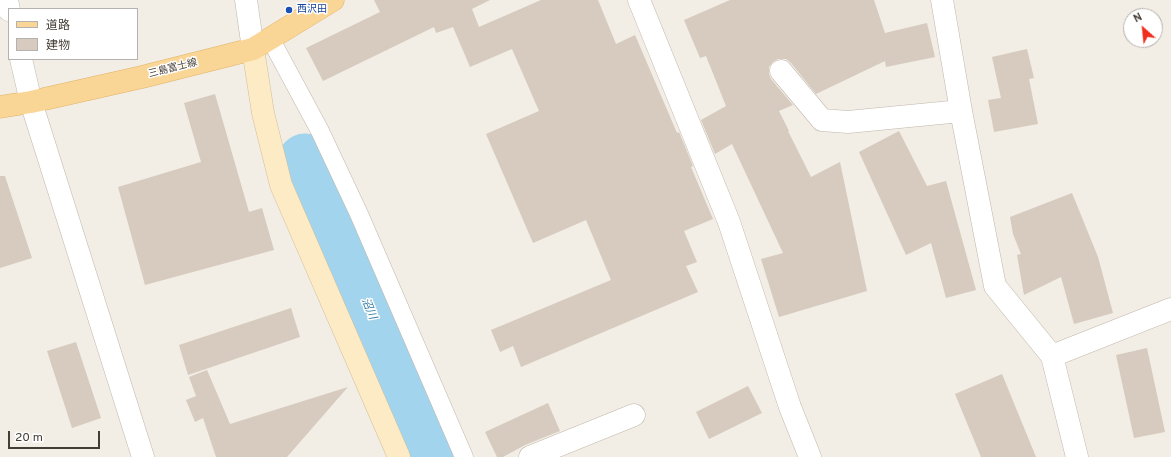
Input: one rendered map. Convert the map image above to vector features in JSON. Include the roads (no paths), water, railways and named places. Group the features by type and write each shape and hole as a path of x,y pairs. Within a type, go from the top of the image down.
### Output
{"main road":[{"name":"三島富士線","path":"0,107 31,102 142,77 261,43 333,0"}],"street":[{"path":"246,0 261,43 263,113 281,185 400,457"},
{"path":"639,0 729,222 790,407 810,457"},
{"path":"942,0 961,111 995,286 1052,356 1078,457"},
{"path":"21,60 31,102 143,457"},
{"path":"781,71 822,120 848,122 961,111"},
{"path":"1052,356 1171,309"},
{"path":"530,457 634,415"}],"lane":[{"path":"261,43 320,131 359,214 464,457"}],"waterway":[{"name":"沼川","path":"305,161 432,457"}],"place":[{"name":"西沢田","path":"289,10"}]}
